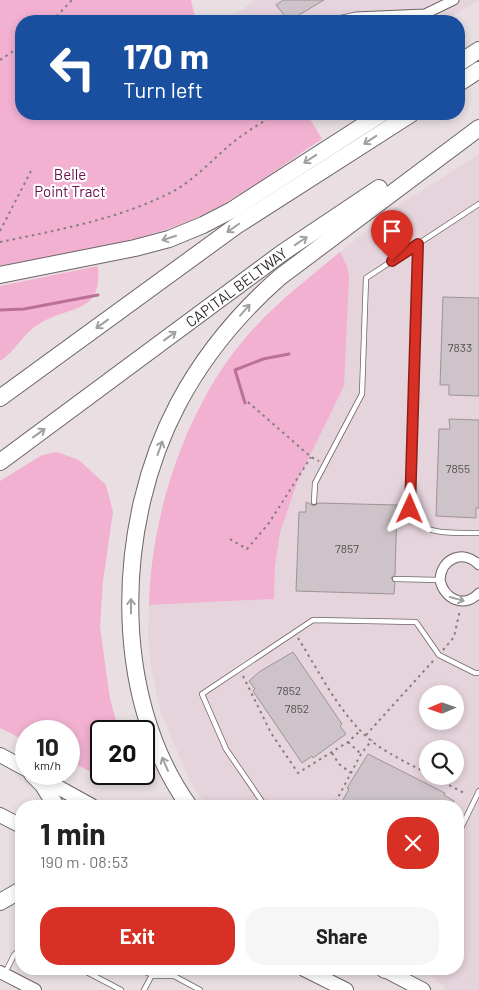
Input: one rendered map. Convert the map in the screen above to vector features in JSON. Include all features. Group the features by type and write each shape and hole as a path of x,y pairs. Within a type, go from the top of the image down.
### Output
{"highway":[{"path":"465,59 479,50"},
{"path":"465,79 479,70"},
{"path":"0,275 135,248 170,239 232,210 371,120"},
{"path":"0,398 236,226 401,120"},
{"name":"CAPITAL BELTWAY","path":"0,462 282,253 479,124"},
{"path":"185,800 170,775 146,716 133,656 130,619 132,558 139,514 149,476 164,434 178,404 202,365 254,300 280,276 479,128"},
{"path":"44,785 53,800"},
{"path":"0,902 15,893"}],"main road":[{"path":"0,755 15,763"},
{"path":"53,785 81,800"},
{"path":"0,815 15,823"},
{"path":"316,975 346,990"},
{"path":"395,975 423,990"}],"street":[{"path":"418,15 425,14 454,0"},
{"path":"479,565 469,558 456,557 445,564 440,580 445,593 456,600 472,599 479,593"},
{"path":"2,973 16,986 35,990"}],"lane":[{"path":"314,502 315,482 362,394 366,278 479,204"},
{"path":"418,244 410,509 417,523 426,529 479,533"},
{"path":"395,579 440,580"},
{"path":"262,800 226,749 202,694 313,620 416,622 439,655 475,673 479,673"},
{"path":"464,822 479,791"},
{"path":"2,973 15,954"},
{"path":"92,975 121,990"},
{"path":"144,990 152,975 174,976 200,990"}],"path":[{"path":"58,15 72,0"},
{"path":"0,60 15,50"},
{"path":"0,242 88,223 130,210 172,192 192,178 232,142 266,120"},
{"path":"0,231 31,171"},
{"path":"230,539 247,549 270,523 310,457 248,402"},
{"path":"366,735 454,637 460,610"},
{"path":"298,637 326,684 361,730 372,740 419,769"},
{"path":"242,675 271,733 298,773 348,742 361,730"},
{"path":"337,800 361,754 372,740"},
{"path":"348,742 361,754"},
{"path":"331,752 339,764 351,773"},
{"path":"449,785 464,793"}],"shaded area":[{"path":"256,0 479,0 455,15 232,15"},
{"path":"479,154 479,990 448,990 429,975 464,975 464,800 202,800 190,781 161,713 151,669 148,639 149,605 274,599 275,567 280,533 298,480 347,266 340,252 396,207"}],"green space":[{"name":"Belle Point Tract","path":"0,0 191,0 195,15 15,15 15,120 311,120 322,139 260,181 196,218 124,242 0,266"},
{"path":"340,252 347,266 349,277 344,386 298,480 280,533 275,567 274,599 149,605 151,569 157,531 166,494 178,457 193,421 211,387 232,355 255,327 286,297"},
{"path":"98,266 98,282 95,293 89,301 82,306 50,318 33,328 0,361 0,286"},
{"path":"57,452 79,460 106,485 113,512 103,581 100,627 110,699 116,720 90,720 90,772 80,766 80,720 15,720 15,736 0,728 0,481 42,455"}],"building":[{"path":"283,0 324,0 299,15 284,15 276,5"},
{"path":"443,297 479,298 479,396 449,395 449,385 440,385"},
{"path":"449,419 479,420 479,508 476,508 476,518 436,516 439,429 450,429"},
{"path":"306,502 314,506 318,503 397,505 395,575 391,578 395,583 394,594 296,591 299,512 306,512"},
{"path":"293,652 342,724 340,726 346,734 313,758 312,756 302,763 253,691 255,689 249,681 259,672"},
{"path":"368,754 419,780 419,785 429,785 445,793 444,795 452,800 343,800 349,789 347,788"}],"waterway":[{"path":"0,310 24,309 98,295"},
{"path":"245,403 235,370 263,359 289,354"}],"route":[{"path":"392,261 418,244 410,509"}]}
